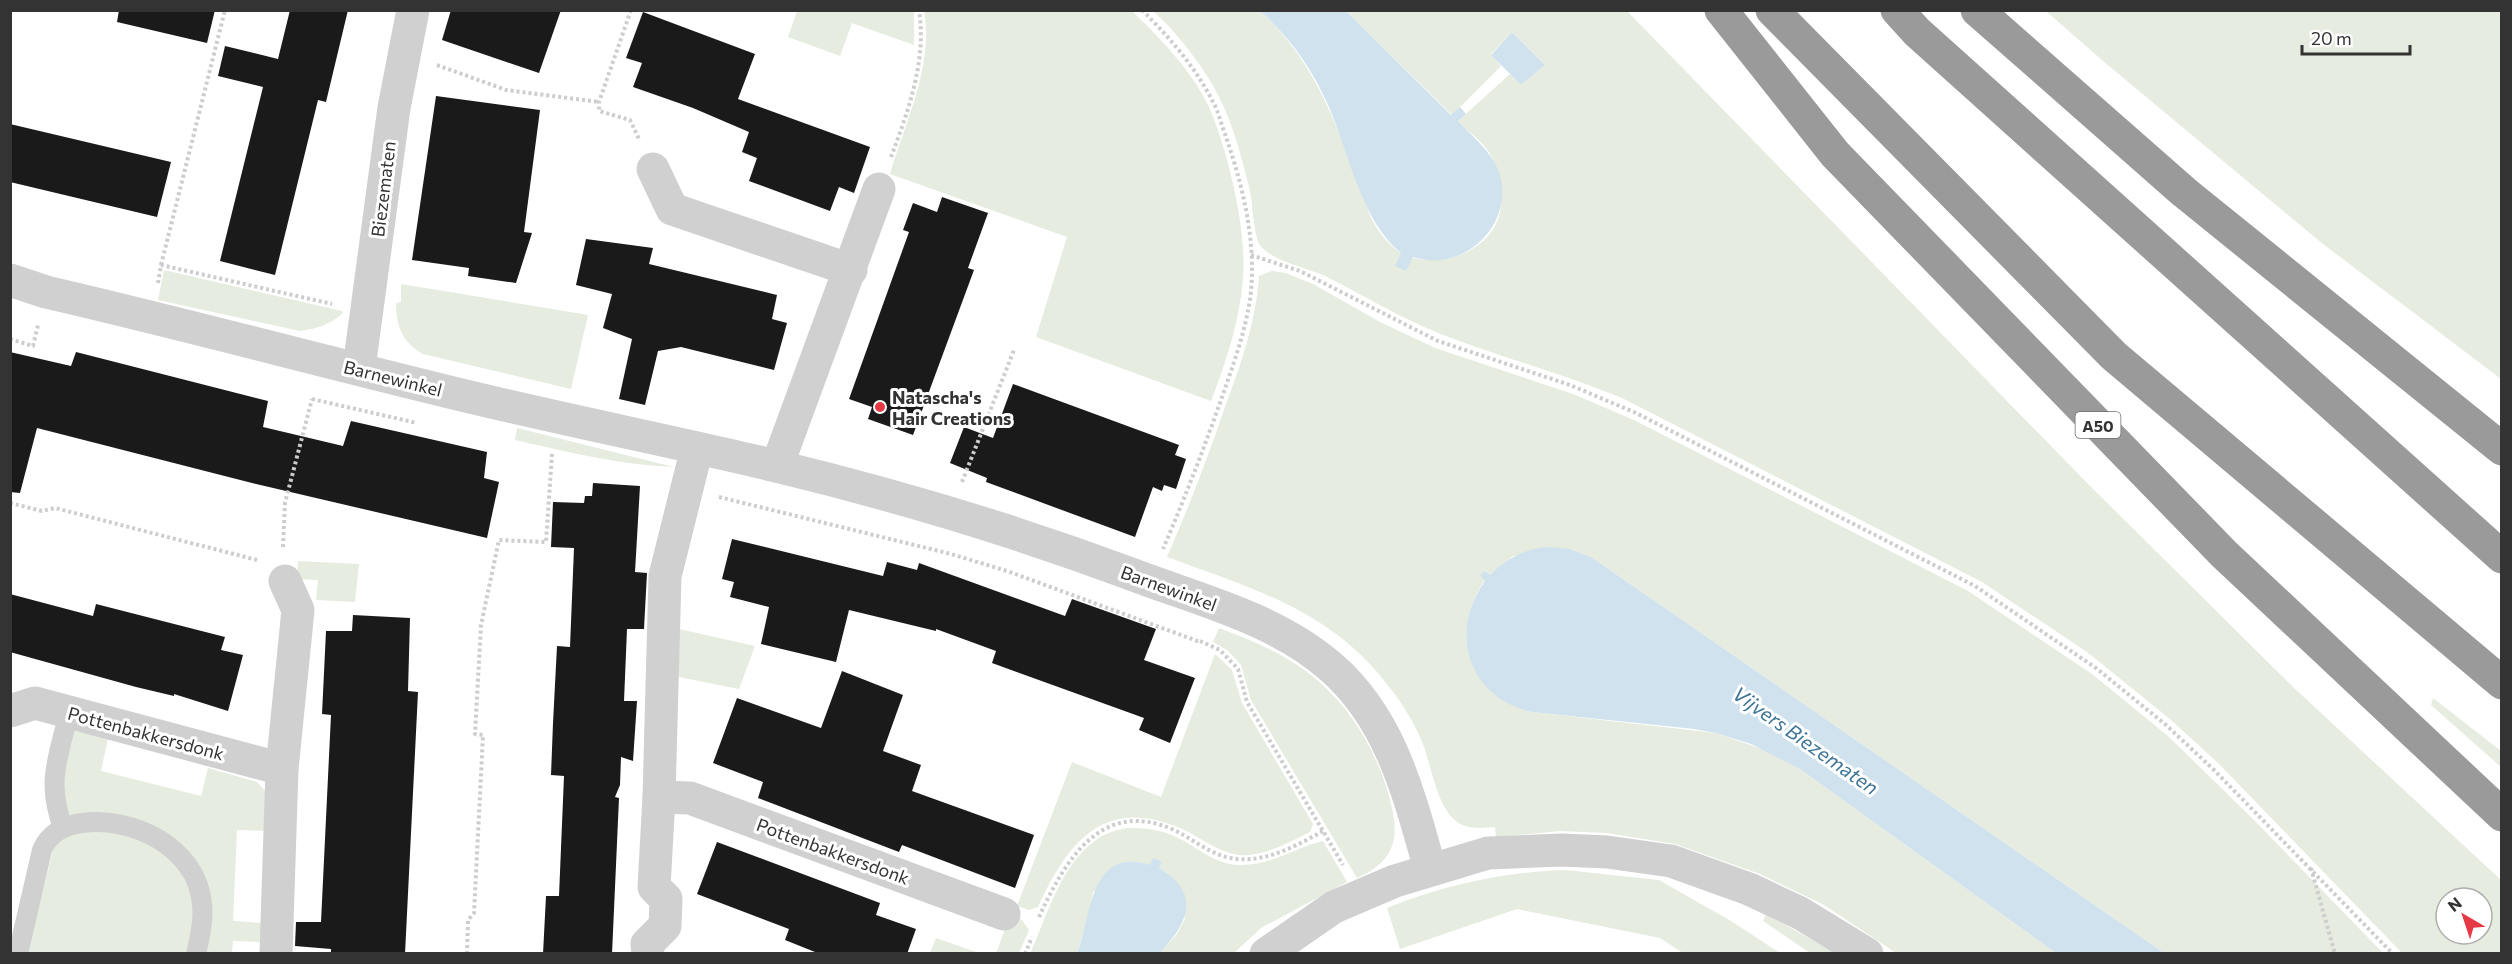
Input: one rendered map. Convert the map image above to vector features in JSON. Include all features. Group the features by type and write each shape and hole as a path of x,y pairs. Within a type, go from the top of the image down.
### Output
{"highway":[{"name":"A50","path":"1721,10 1843,163 2224,554 2502,815"},
{"path":"1773,10 2114,356 2502,683"},
{"path":"1897,10 1917,32 2502,557"},
{"path":"1977,10 2184,192 2502,449"}],"street":[{"name":"Biezematen","path":"359,368 394,108 413,10"},
{"path":"653,170 672,209 851,270"},
{"path":"777,466 879,189"},
{"name":"Barnewinkel","path":"10,280 46,292 436,389 777,466 949,514 1086,557 1215,604 1302,645 1328,664 1358,694 1385,735 1396,758 1430,869"},
{"path":"648,954 647,944 665,926 666,899 654,887 659,797 665,576 697,448"},
{"path":"276,954 282,769 298,610 284,574"},
{"name":"Pottenbakkersdonk","path":"10,711 35,703 282,769"},
{"name":"Pottenbakkersdonk","path":"659,797 690,798 1004,914"},
{"path":"1266,954 1310,922 1360,894 1430,869 1488,853 1562,850 1607,852 1671,861 1749,889 1800,913 1867,954"}],"lane":[{"path":"63,828 54,799 53,777 69,713"},
{"path":"18,954 42,850 50,837 63,828 88,822 117,823 147,834 177,853 194,876 202,903 202,923 196,954"}],"path":[{"path":"151,317 161,265 225,10"},
{"path":"631,10 599,102 599,111 630,120 653,170"},
{"path":"879,189 908,110 919,47 919,10"},
{"path":"1142,10 1189,64 1214,104 1237,170 1245,205 1251,255 1251,291 1234,361 1202,454 1149,581"},
{"path":"404,52 506,90 599,102"},
{"path":"1251,255 1300,272 1438,341 1570,385 1636,413 1975,586 2096,668 2157,718 2213,769 2393,954"},
{"path":"161,265 368,312"},
{"path":"949,514 1014,350"},
{"path":"10,503 42,511 55,508 284,574 285,503 322,360"},
{"path":"467,954 468,920 474,913 483,735 475,734 481,625 499,540 546,542 552,454"},
{"path":"688,489 951,554 1007,571 1220,650 1238,669 1247,702 1360,894"},
{"path":"1200,642 1215,604"},
{"path":"1004,914 1016,911 1038,920 1051,892 1076,852 1086,840 1116,824 1130,822 1158,825 1184,835 1214,853 1236,859 1257,858 1271,854 1323,831"},
{"path":"2310,867 2335,954"}],"shaded area":[{"path":"797,11 914,11 914,45 852,23 840,56 788,37"},
{"path":"924,11 1132,11 1185,68 1202,94 1216,125 1235,191 1242,237 1243,278 1236,325 1211,401 1036,337 1067,237 890,174 922,73 926,32"},
{"path":"1153,11 1260,11 1281,33 1315,81 1340,134 1371,218 1380,233 1401,253 1416,259 1432,260 1464,253 1478,245 1490,234 1498,220 1501,204 1490,153 1458,121 1510,74 1521,85 1545,65 1512,32 1491,54 1501,66 1452,115 1346,11 1627,11 2086,482 2293,687 2501,880 2501,953 2402,953 2218,763 2170,719 2087,652 1982,582 1622,398 1438,333 1325,276 1281,260 1265,251 1260,245 1254,226 1249,187 1226,111 1200,65 1182,41"},
{"path":"2046,11 2501,11 2501,379 2323,244"},
{"path":"164,270 343,313 323,325 300,331 158,300"},
{"path":"1272,271 1286,273 1313,284 1380,322 1435,348 1573,394 1634,420 1968,591 2092,674 2168,736 2254,820 2383,953 2164,953 1591,557 1570,549 1513,556 1490,575 1485,571 1481,575 1485,580 1474,599 1468,620 1468,640 1472,660 1480,677 1493,692 1511,704 1532,712 1716,733 1770,752 1800,769 2056,953 1896,953 1824,905 1760,874 1675,844 1607,833 1560,831 1496,837 1495,827 1474,828 1460,824 1449,814 1439,795 1421,739 1403,706 1367,661 1343,639 1289,605 1167,557 1204,466 1241,361 1255,311 1259,276"},
{"path":"401,284 588,315 571,389 423,354 405,339 399,326 396,303 401,302"},
{"path":"517,428 674,467 614,461 515,440"},
{"path":"298,561 359,564 355,602 316,600 318,580 297,579"},
{"path":"1219,628 1270,649 1305,670 1339,702 1367,741 1386,786 1395,828 1390,851 1372,870 1357,878 1251,700 1241,665 1227,650 1213,642"},
{"path":"679,629 755,646 739,689 679,677"},
{"path":"1215,654 1232,670 1242,703 1313,824 1310,832 1258,854 1240,855 1224,851 1182,829 1155,820 1131,818 1111,821 1092,830 1076,844 1062,862 1038,907 1029,910 1017,906 1072,762 1161,797"},
{"path":"2433,698 2501,751 2501,767 2431,705"},
{"path":"75,731 108,738 101,771 201,796 208,768 257,782 278,805 270,831 237,830 233,921 263,923 262,942 233,941 232,953 202,953 183,851 71,819 64,786"},
{"path":"1127,828 1164,832 1221,862 1239,865 1272,860 1323,841 1347,882 1261,928 1234,953 1160,953 1177,934 1185,919 1167,873 1159,868 1161,862 1093,892 1077,953 1030,954 1056,892 1073,863 1099,838"},
{"path":"74,831 124,831 173,858 195,900 189,953 27,954 53,850 57,843"},
{"path":"1565,870 1659,880 1731,921 1780,953 1683,953 1660,938 1517,909 1400,949 1387,908 1474,881"},
{"path":"1766,914 1835,953 1810,953 1763,921"},
{"path":"1010,915 1022,920 1029,930 1019,953 996,954"},
{"path":"936,938 979,953 930,953"}],"water":[{"path":"1260,11 1346,11 1451,115 1460,107 1466,114 1458,121 1491,157 1499,172 1502,191 1500,210 1493,226 1482,240 1467,251 1450,258 1432,260 1413,257 1406,271 1395,266 1401,253 1387,239 1366,205 1329,107 1316,80 1291,43"},
{"path":"1512,32 1545,65 1521,85 1491,55"},
{"name":"Vijvers Biezematen","path":"1548,547 1570,549 1591,557 2164,953 2056,953 1800,769 1751,744 1694,729 1532,712 1510,704 1492,693 1479,678 1471,660 1467,641 1468,621 1474,601 1485,581 1480,575 1485,571 1490,575 1509,559 1524,552"},
{"path":"1153,858 1162,862 1159,868 1182,888 1186,899 1183,920 1170,942 1160,953 1077,953 1096,888 1104,875 1115,866 1130,862 1150,865"}],"building":[{"path":"119,10 215,10 207,43 117,22"},
{"path":"290,10 348,10 326,102 318,100 275,275 220,261 263,87 218,76 225,46 278,59"},
{"path":"451,10 561,10 539,73 442,40"},
{"path":"643,12 755,54 738,99 870,147 854,193 839,187 830,211 749,181 757,158 742,152 749,132 693,108 633,87 642,63 626,58"},
{"path":"436,96 540,110 524,232 532,233 516,283 468,276 469,268 412,260"},
{"path":"10,124 171,162 157,217 10,182"},
{"path":"942,197 988,213 968,268 974,270 913,435 868,419 872,407 849,399 909,232 903,230 913,203 937,212"},
{"path":"586,239 653,248 649,264 777,295 772,319 787,323 774,370 681,347 658,351 645,405 619,399 632,339 603,328 612,294 576,285"},
{"path":"10,352 71,366 76,352 268,401 263,427 343,446 351,421 487,452 484,478 499,482 487,538 252,483 37,428 20,493 10,492"},
{"path":"1013,384 1179,445 1175,455 1186,459 1176,489 1164,485 1162,491 1153,487 1135,537 986,482 987,478 950,463 964,427 993,438"},
{"path":"593,483 640,486 635,572 647,573 644,629 627,629 624,701 637,701 633,761 621,757 620,785 615,797 619,798 612,954 543,954 546,896 559,896 564,776 551,775 553,723 557,646 570,647 574,548 551,547 553,502 584,503 585,496 592,496"},
{"path":"732,539 883,576 887,562 917,570 919,563 1065,616 1072,599 1156,629 1144,660 1195,678 1170,743 1139,730 1144,718 992,663 996,651 936,629 936,631 849,610 836,662 761,644 769,607 730,597 734,582 722,579"},
{"path":"10,594 93,616 96,604 225,637 221,650 243,655 228,711 174,694 174,696 136,687 10,652"},
{"path":"353,615 410,618 408,691 418,692 405,954 331,954 331,949 295,946 296,922 321,922 331,715 322,714 326,631 352,631"},
{"path":"842,671 903,695 883,751 921,765 912,791 1034,835 1015,888 902,845 899,852 758,798 763,782 713,763 737,698 821,728"},
{"path":"717,842 880,903 876,915 916,929 907,954 820,954 785,940 789,929 697,894"}],"place":[{"name":"Natascha's Hair Creations","path":"880,407"}]}
